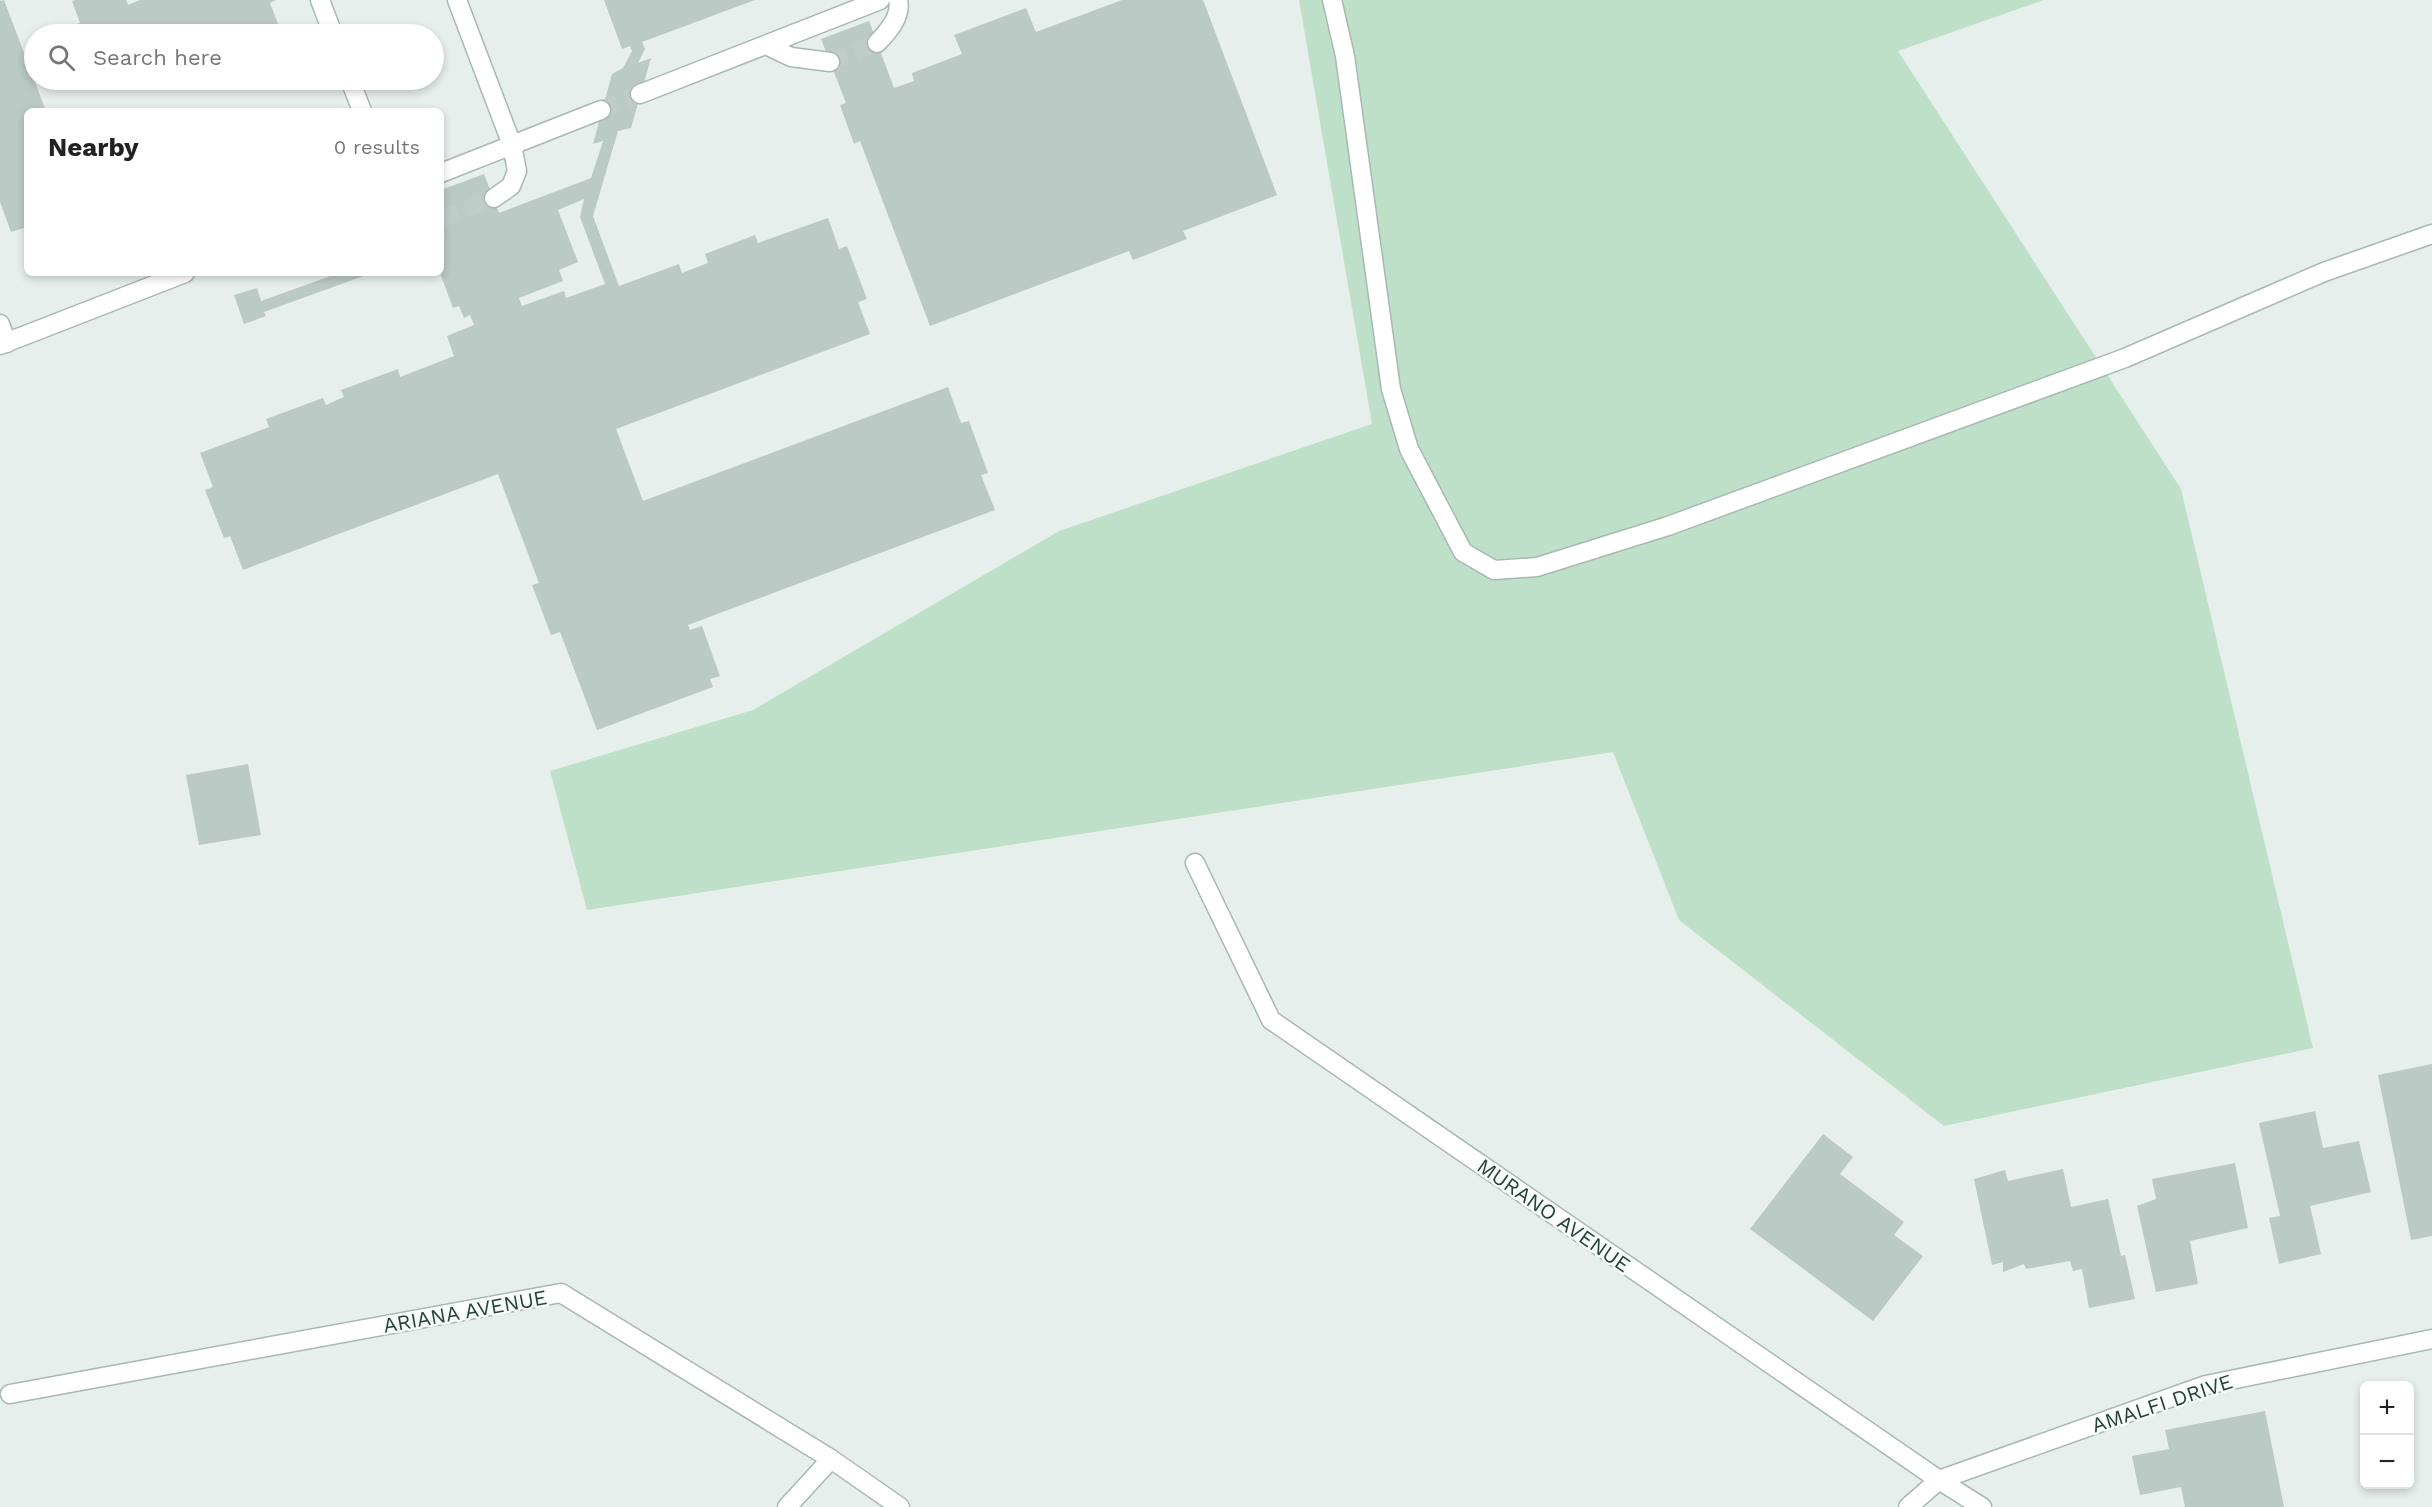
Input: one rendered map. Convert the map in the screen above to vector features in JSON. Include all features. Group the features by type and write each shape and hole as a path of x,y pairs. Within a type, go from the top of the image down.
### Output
{"street":[{"path":"320,0 329,24"},
{"path":"457,0 512,145 517,171 511,186 494,198"},
{"path":"640,94 880,0"},
{"path":"877,44 890,30 900,7 898,0"},
{"path":"1332,0 1346,56 1391,389 1409,449 1463,552 1494,570 1537,567 1668,526 2125,358 2324,272 2432,234"},
{"path":"766,45 791,57 830,62"},
{"path":"354,90 361,108"},
{"path":"444,172 601,110"},
{"path":"0,324 4,344 177,276"},
{"name":"MURANO AVENUE","path":"1195,863 1271,1020 1939,1480 1982,1507"},
{"name":"ARIANA AVENUE","path":"10,1394 561,1293 831,1459 900,1507"},
{"name":"AMALFI DRIVE","path":"1908,1507 1939,1480 2206,1385 2432,1339"},
{"path":"787,1507 831,1459"}],"green space":[{"path":"1299,0 2044,0 1898,51 2181,489 2313,1048 1944,1126 1679,920 1613,752 587,910 550,771 753,710 1059,531 1372,424"}],"building":[{"path":"4,0 24,53 24,90 38,90 45,108 24,108 24,228 11,232 0,202 0,1"},
{"path":"126,0 128,5 140,0 276,0 270,3 278,24 77,24 80,23 72,1"},
{"path":"604,0 755,0 642,42 645,49 638,63 651,58 631,128 618,131 593,216 619,286 679,264 682,273 708,263 705,254 755,235 758,243 828,218 839,249 847,246 867,299 858,302 870,334 616,429 643,501 948,387 961,423 969,421 988,473 981,475 995,510 688,625 690,630 702,626 720,676 710,679 713,687 597,730 560,632 551,635 532,585 539,583 498,474 243,570 230,536 224,538 205,490 213,487 200,453 269,427 266,419 323,398 326,405 344,397 341,390 398,369 400,377 454,356 447,336 474,325 470,315 464,318 459,306 453,308 441,276 444,276 444,189 484,174 499,213 591,178 603,141 593,144 612,74 623,68 632,51 630,46 622,49","holes":["584,199 580,217 605,284 566,298 564,291 522,306 519,298 563,281 559,270 578,262 558,210"]},
{"path":"1122,0 1203,0 1277,195 1183,231 1187,239 1133,260 1129,251 930,326 860,141 854,144 840,105 846,103 821,39 869,21 894,88 914,81 912,73 962,54 954,35 1026,8 1036,32"},
{"path":"331,276 364,276 264,312 266,316 244,324 234,295 257,288 261,301"},
{"path":"248,764 261,835 199,845 186,775"},
{"path":"2432,1064 2432,1236 2411,1240 2378,1075"},
{"path":"2315,1111 2323,1148 2359,1141 2371,1192 2310,1206 2321,1254 2279,1264 2269,1218 2280,1216 2259,1123"},
{"path":"1823,1134 1853,1157 1840,1174 1904,1222 1894,1235 1923,1256 1873,1321 1750,1229"},
{"path":"2235,1163 2248,1228 2190,1241 2198,1284 2156,1292 2137,1206 2156,1199 2152,1179"},
{"path":"2063,1169 2071,1207 2108,1199 2121,1256 2125,1255 2135,1299 2089,1308 2082,1269 2073,1271 2070,1261 2026,1269 2024,1264 2003,1272 2003,1262 1992,1265 1974,1179 2005,1170 2008,1181"},
{"path":"2265,1411 2284,1507 2185,1507 2181,1487 2140,1495 2132,1456 2169,1449 2165,1430"}],"tunnel":[{"path":"830,62 877,43"},
{"path":"601,110 640,94"},
{"path":"444,218 494,198"}]}
